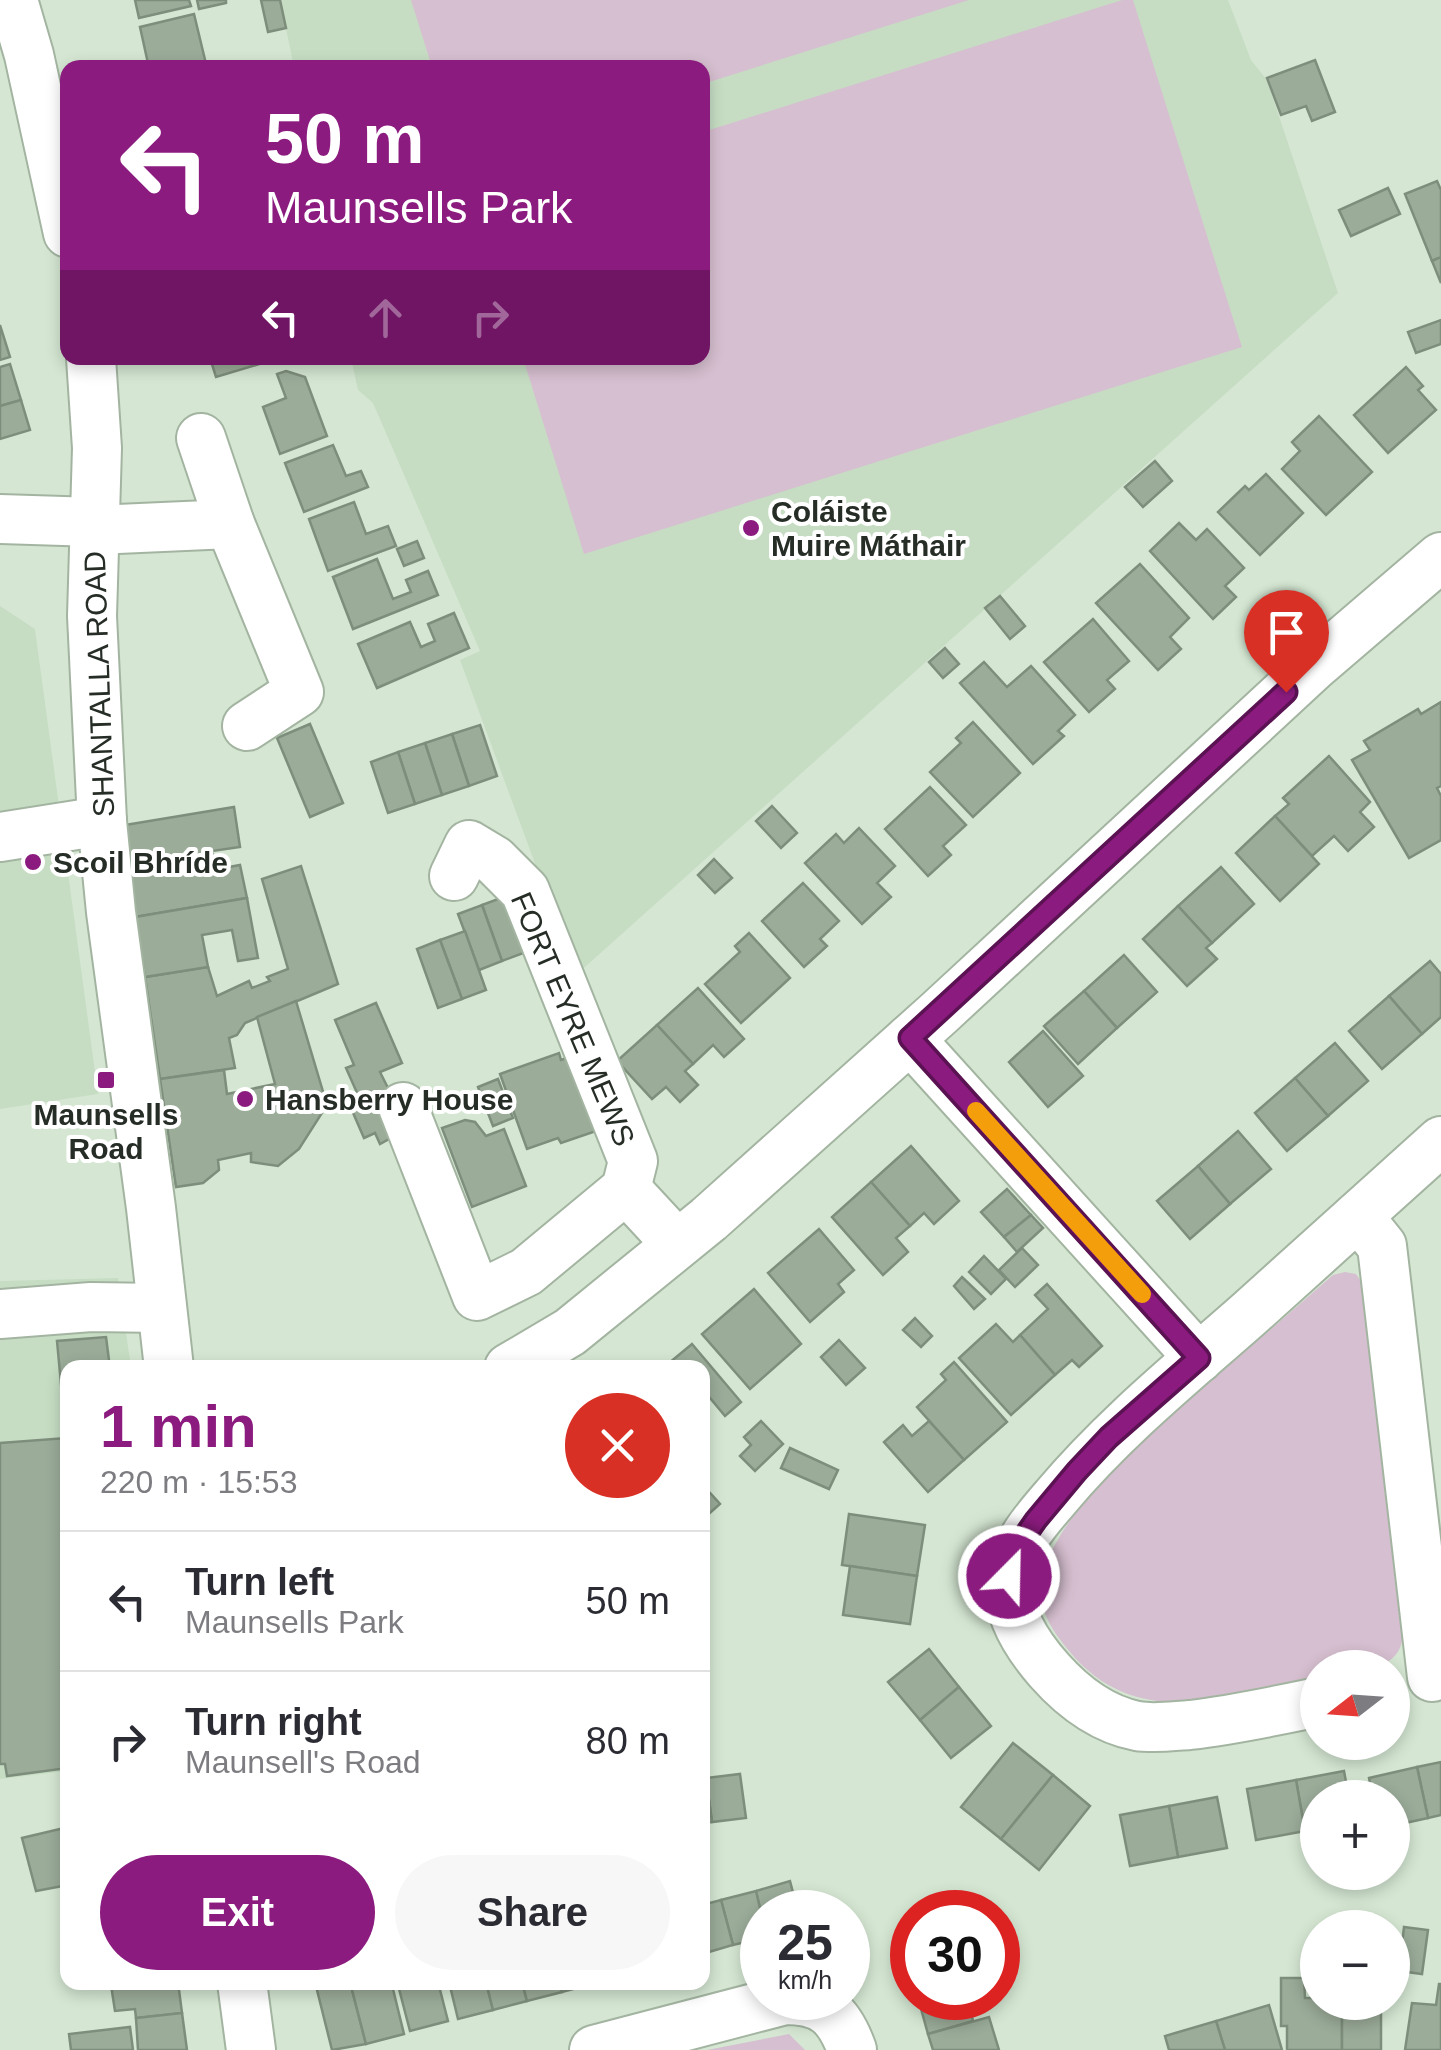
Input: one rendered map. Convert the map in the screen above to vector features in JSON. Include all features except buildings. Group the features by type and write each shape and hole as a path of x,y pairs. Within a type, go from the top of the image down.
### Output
{"street":[{"path":"12,0 29,54 60,196"},
{"name":"SHANTALLA ROAD","path":"92,365 98,448 92,616 102,821 168,1360"},
{"path":"201,438 230,524 299,692 247,726"},
{"path":"0,520 95,526 230,524"},
{"path":"523,1360 570,1332 709,1219 1315,665 1441,557"},
{"path":"0,837 102,821"},
{"name":"FORT EYRE MEWS","path":"454,876 469,845 494,860 525,892 633,1161 626,1189"},
{"path":"910,1038 1199,1358"},
{"path":"403,1107 477,1296 526,1272 626,1189 677,1244"},
{"path":"1300,1706 1230,1720 1166,1727 1116,1720 1067,1689 1035,1652 1014,1616 1009,1576 1022,1540 1036,1520 1109,1437 1441,1141"},
{"path":"1358,1216 1382,1246 1422,1679"},
{"path":"0,1314 91,1306 162,1308"},
{"path":"243,1990 251,2050"},
{"path":"594,2050 785,2000 804,2000 822,2006 838,2019 852,2050"}],"shaded area":[{"name":"Coláiste Muire Máthair","path":"280,0 1228,0 1251,60 1267,80 1338,293 576,975 460,660 480,651 373,403 358,390 353,365 710,365 710,60 293,60"},
{"path":"411,0 969,0 710,82 710,60 430,60"},
{"path":"1122,0 1133,0 1242,347 584,554 525,365 710,365 710,130"},
{"name":"Scoil Bhríde","path":"0,606 35,629 98,1094 0,1109"},
{"path":"1356,1274 1365,1287 1403,1628 1401,1644 1398,1650 1300,1650 1300,1682 1218,1699 1155,1701 1125,1693 1096,1677 1070,1652 1052,1627 1041,1598 1045,1563 1088,1496 1127,1455 1333,1275"},
{"path":"118,1278 130,1360 60,1360 60,1772 0,1779 0,1281"},
{"path":"789,2034 805,2050 707,2050"}],"slow traffic":[{"path":"976,1111 1142,1294"}],"place":[{"name":"Coláiste Muire Máthair","path":"751,528"},
{"name":"Scoil Bhríde","path":"33,862"},
{"name":"Maunsells Road","path":"106,1080"},
{"name":"Hansberry House","path":"245,1099"}],"route":[{"path":"1009,1576 1022,1540 1077,1471 1109,1437 1199,1358 910,1038 1286,692"}]}
